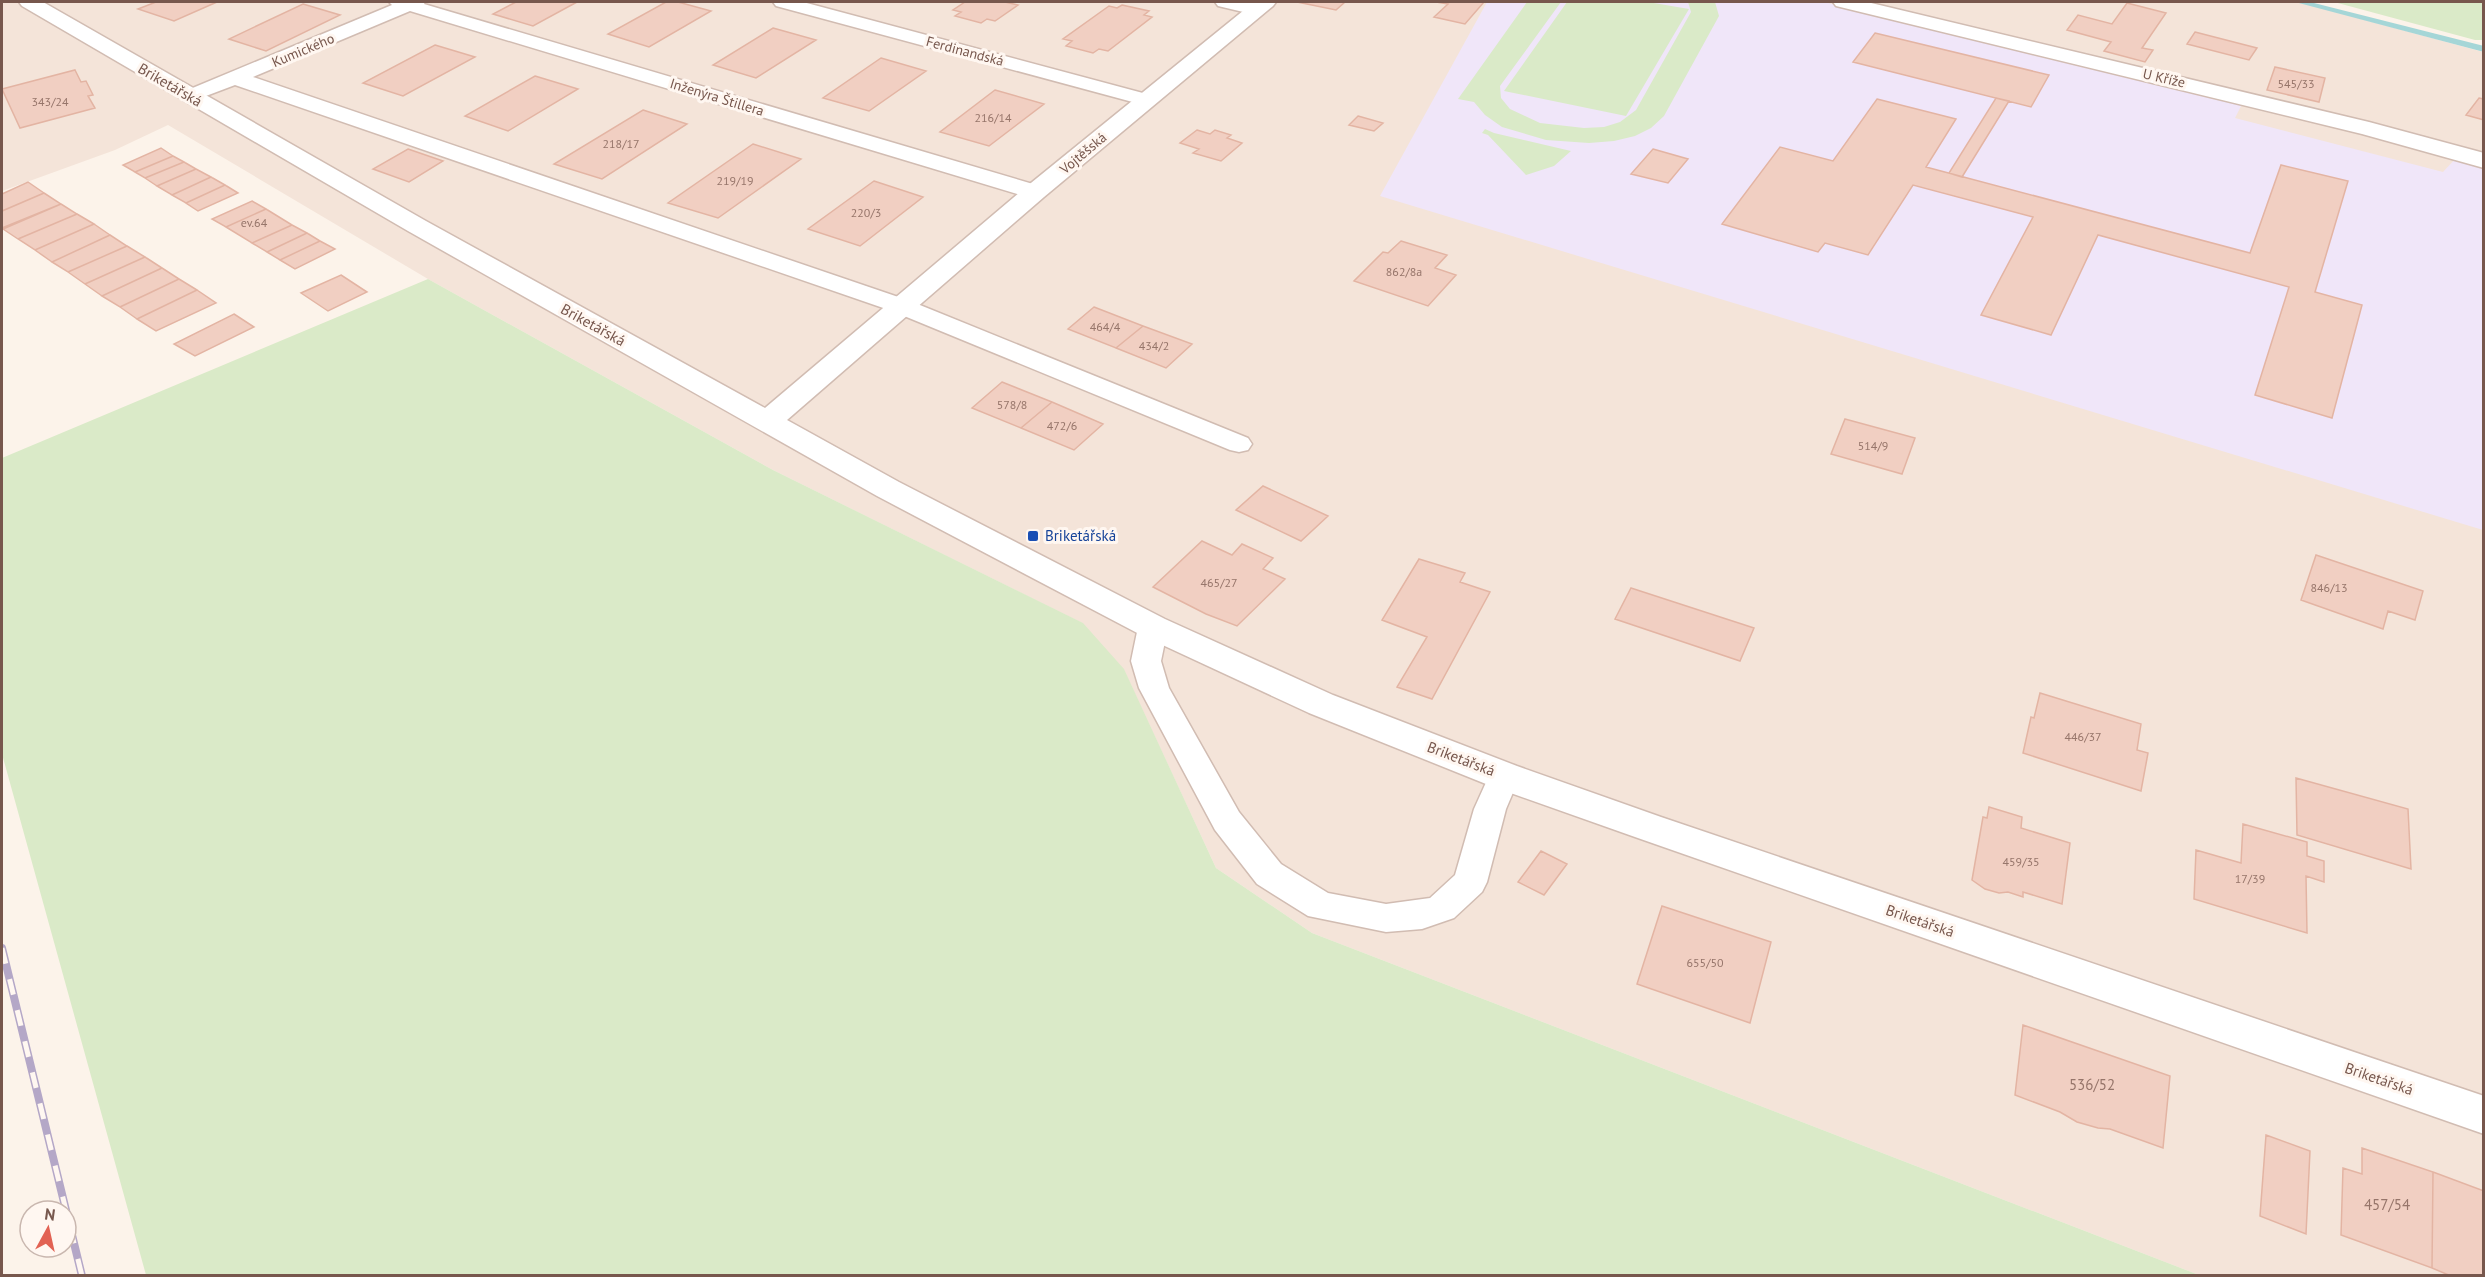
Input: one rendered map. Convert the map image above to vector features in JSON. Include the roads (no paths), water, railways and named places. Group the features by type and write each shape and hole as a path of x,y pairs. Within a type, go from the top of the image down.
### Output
{"street":[{"name":"Briketářská","path":"29,2 190,96 888,489 1153,627 1321,704 1504,776 2484,1115"},
{"name":"U Kříže","path":"1843,2 2335,120 2484,160"},
{"name":"Vojtěšská","path":"767,422 1035,192 1261,5"}],"lane":[{"name":"Ferdinandská","path":"783,2 1147,100"},
{"path":"1225,2 1261,5"},
{"name":"Kumického","path":"190,96 408,3"},
{"name":"Inženýra Štillera","path":"408,3 1035,192"},
{"path":"236,78 902,306 1239,444"},
{"path":"1153,627 1146,661 1154,688 1227,821 1269,874 1320,906 1386,918 1422,915 1442,908 1470,882 1490,809 1504,776"}],"waterway":[{"path":"2300,2 2484,49"}],"railway":[{"path":"2,948 82,1276"}],"place":[{"name":"Briketářská","path":"1033,536"}]}
